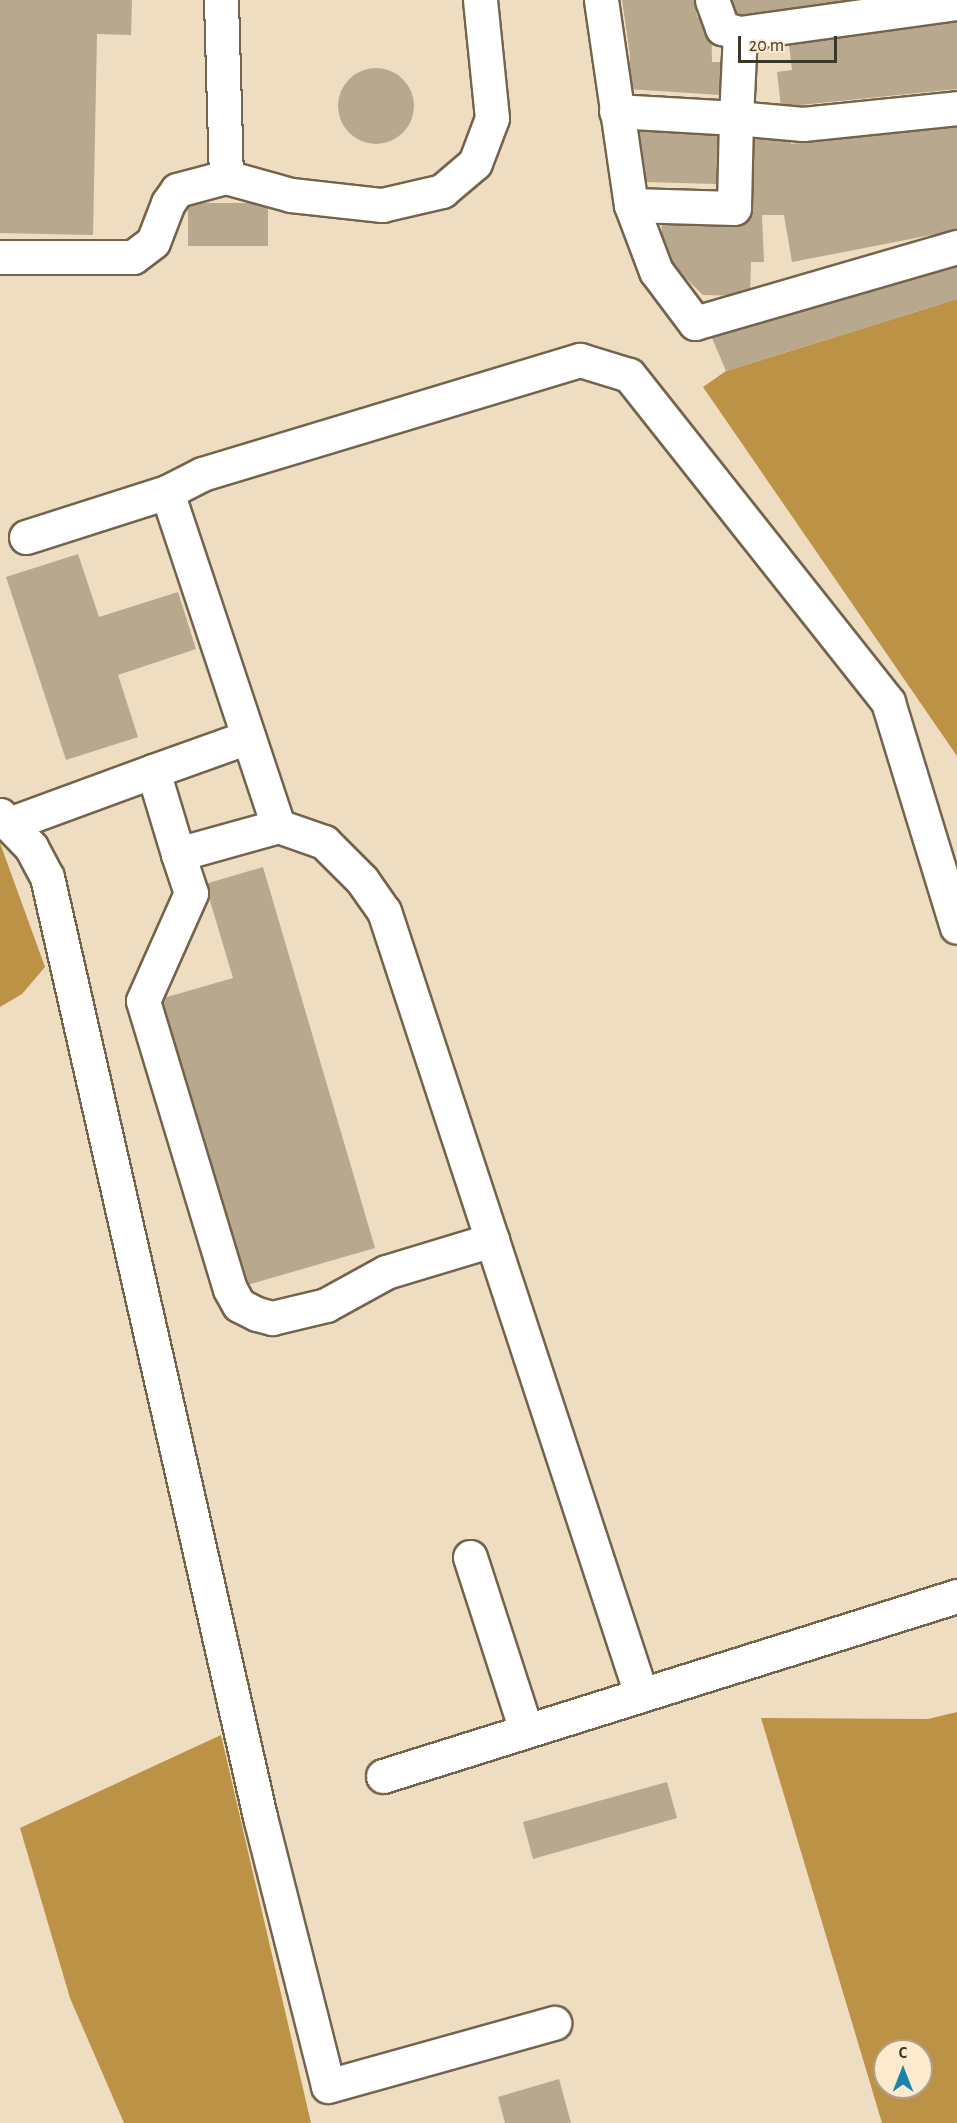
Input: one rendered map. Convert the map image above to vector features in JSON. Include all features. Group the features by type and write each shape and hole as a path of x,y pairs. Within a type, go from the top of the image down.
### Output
{"lane":[{"path":"222,0 226,177"},
{"path":"0,257 133,257 153,242 168,202 177,190 226,177 291,195 382,205 442,191 475,162 492,118 480,0"},
{"path":"601,0 631,205 657,271 695,323 957,247"},
{"path":"712,0 722,28 740,33 957,3"},
{"path":"631,205 734,208 740,33"},
{"path":"616,111 803,124 957,108"},
{"path":"26,537 167,492 202,474 580,360 629,375 888,702 957,927"},
{"path":"167,492 278,826"},
{"path":"248,737 5,820 31,847 47,877 260,1817 328,2086 554,2023"},
{"path":"153,771 191,893 143,1001 230,1289 239,1305 272,1318 326,1305 386,1272 492,1240"},
{"path":"178,854 278,826 324,842 362,880 384,911 641,1694"},
{"path":"470,1557 526,1730"},
{"path":"383,1776 957,1596"}],"shaded area":[{"path":"957,299 957,756 703,387 726,371"},
{"path":"0,843 45,967 22,994 0,1007"},
{"path":"957,1712 957,2123 882,2123 875,2099 933,2099 933,2039 873,2039 873,2093 761,1718 928,1719"},
{"path":"221,1735 311,2123 124,2123 70,1998 20,1828"}],"building":[{"path":"0,0 132,0 131,35 97,34 93,235 0,233"},
{"path":"622,0 694,0 697,17 711,14 712,62 723,62 721,95 628,89 630,55"},
{"path":"721,0 849,0 849,1 723,18"},
{"path":"957,16 957,89 781,107 777,72 792,70 788,36"},
{"path":"376,68 391,71 403,79 411,91 414,106 411,121 403,133 391,141 376,144 361,141 349,133 341,121 338,106 341,91 349,79 361,71"},
{"path":"717,125 717,184 645,182 636,127"},
{"path":"957,127 957,230 792,262 784,215 762,215 764,262 751,262 750,296 703,295 661,254 662,212 750,217 749,137 791,137 791,144"},
{"path":"188,203 268,203 268,246 188,246"},
{"path":"957,262 957,299 726,371 712,338"},
{"path":"78,554 99,617 178,592 196,649 118,675 138,737 66,760 6,577"},
{"path":"263,867 375,1248 244,1286 160,999 233,978 205,884"},
{"path":"667,1782 677,1818 533,1859 523,1822"},
{"path":"559,2079 571,2123 505,2123 498,2097"}]}
